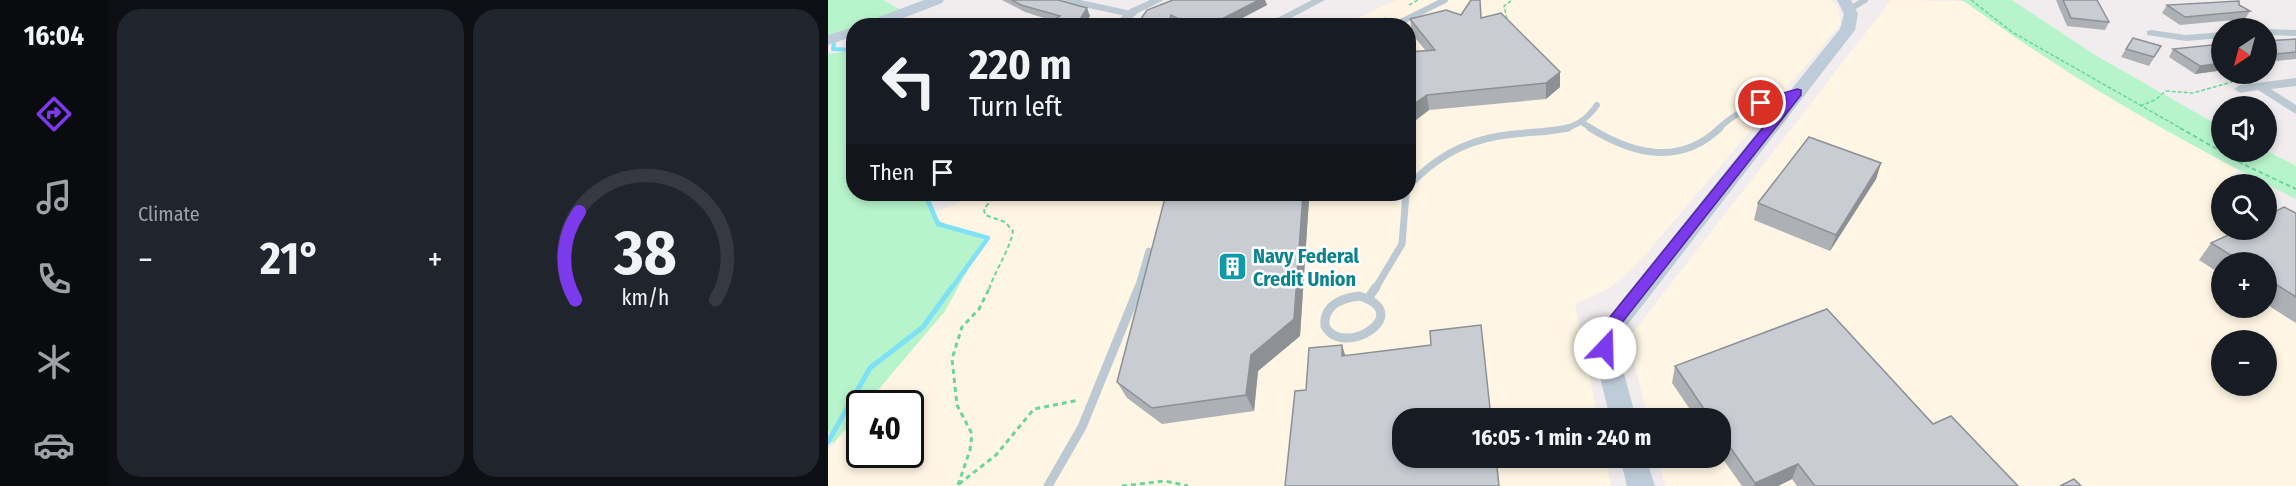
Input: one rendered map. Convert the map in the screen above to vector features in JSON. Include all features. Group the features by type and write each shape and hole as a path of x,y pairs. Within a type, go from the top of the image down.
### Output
{"street":[{"path":"889,18 937,0"},
{"path":"1126,18 1159,0"},
{"path":"1283,18 1320,0"},
{"path":"1620,408 1605,348 1606,336 1611,326 1847,30 1851,21 1846,4"},
{"path":"2277,32 2296,33"},
{"path":"2151,33 2186,38 2211,36"},
{"path":"828,40 846,34"},
{"path":"2249,88 2296,82"},
{"path":"2249,88 2296,110"},
{"path":"1636,468 1641,486"}],"lane":[{"path":"1066,0 1131,14"},
{"path":"1409,18 1445,0"},
{"path":"1846,4 1865,0"},
{"path":"1581,122 1607,139 1632,149 1653,153 1677,152 1706,141 1746,108 1797,93"},
{"path":"1416,177 1436,159 1456,149 1499,136 1561,131 1581,122 1597,105"},
{"path":"1740,112 1756,109 1778,116"},
{"path":"1369,297 1395,259 1404,235 1404,201"},
{"path":"1048,486 1082,427 1134,303 1149,251"},
{"path":"1348,297 1369,297 1377,302 1382,317 1369,333 1347,339 1336,337 1328,332 1324,324 1329,308 1348,297"}],"path":[{"path":"1508,23 1503,6 1512,0"},
{"path":"1971,0 2012,32 2139,106 2247,166 2296,189"},
{"path":"2139,106 2155,100 2166,91 2193,93 2223,82 2238,81 2249,88"},
{"path":"958,485 970,450 972,434 957,405 952,359 962,327 979,309 986,297 997,267 1014,237 1013,231 1005,222 985,215 984,208 990,201"},
{"path":"958,485 996,455 1034,409 1094,398"},
{"path":"1122,486 1165,481 1188,486"}],"shaded area":[{"path":"1397,0 1830,0 1838,6 1841,24 1640,261 1610,288 1575,304 1596,408 1392,408 1392,468 1607,468 1611,486 828,486 828,450 846,429 846,468 924,468 924,390 878,390 945,311 984,240 940,223 934,213 961,201 1416,201 1416,18 1357,18"},
{"path":"1891,0 1963,1 2076,78 2211,155 2211,162 2223,162 2239,171 2234,174 2211,174 2211,240 2277,240 2277,212 2296,222 2296,486 1665,486 1660,468 1731,468 1731,408 1645,408 1628,339"}],"green space":[{"path":"828,0 883,0 901,10 880,18 846,18 846,31 828,38"},
{"path":"1955,0 2012,0 2095,55 2211,121 2211,156 2084,82 1964,1"},
{"path":"846,52 846,201 932,201 935,214 940,221 955,230 984,240 945,311 878,390 846,390 846,428 833,444 828,430 828,54"},
{"path":"2277,156 2296,166 2296,199 2277,189 2277,174 2247,174 2224,162 2277,162"}],"building":[{"path":"1012,0 1058,0 1087,8 1081,18 1056,18 1060,16 1021,5"},
{"path":"1173,0 1259,0 1224,18 1177,18 1171,15 1170,18 1142,18 1147,10"},
{"path":"1471,0 1480,0 1481,18 1501,13 1560,72 1546,83 1427,95 1416,103 1416,51 1435,50 1416,26 1416,18 1414,18 1446,10 1461,15"},
{"path":"2063,0 2097,0 2109,22 2071,18"},
{"path":"2239,1 2239,5 2250,11 2185,17 2167,5"},
{"path":"2133,38 2161,46 2154,57 2126,49"},
{"path":"2296,39 2296,52 2277,54 2277,40"},
{"path":"2211,45 2211,64 2200,66 2173,49"},
{"path":"1809,137 1881,163 1836,235 1758,203"},
{"name":"Navy Federal Credit Union","path":"1164,201 1302,201 1294,319 1251,355 1246,395 1152,408 1117,382"},
{"path":"2284,207 2296,213 2296,297 2277,285 2277,252 2226,252 2211,243 2217,240 2277,240 2277,210"},
{"path":"1827,309 1933,424 1951,416 2018,486 1815,486 1798,464 1755,483 1731,449 1731,408 1703,408 1675,366"},
{"path":"1481,325 1490,408 1392,408 1392,468 1497,468 1499,486 1285,486 1295,391 1306,390 1309,348 1342,345 1342,356 1431,345 1430,331"},
{"path":"2074,479 2081,486 2060,486"}],"waterway":[{"path":"834,44 833,49 846,50"},
{"path":"928,201 938,224 988,238 951,289"},
{"path":"828,442 870,368 923,327 952,287"}],"place":[{"name":"Navy Federal Credit Union","path":"1232,267"}],"route":[{"path":"1605,348 1606,336 1611,326 1797,93 1761,103"}]}
